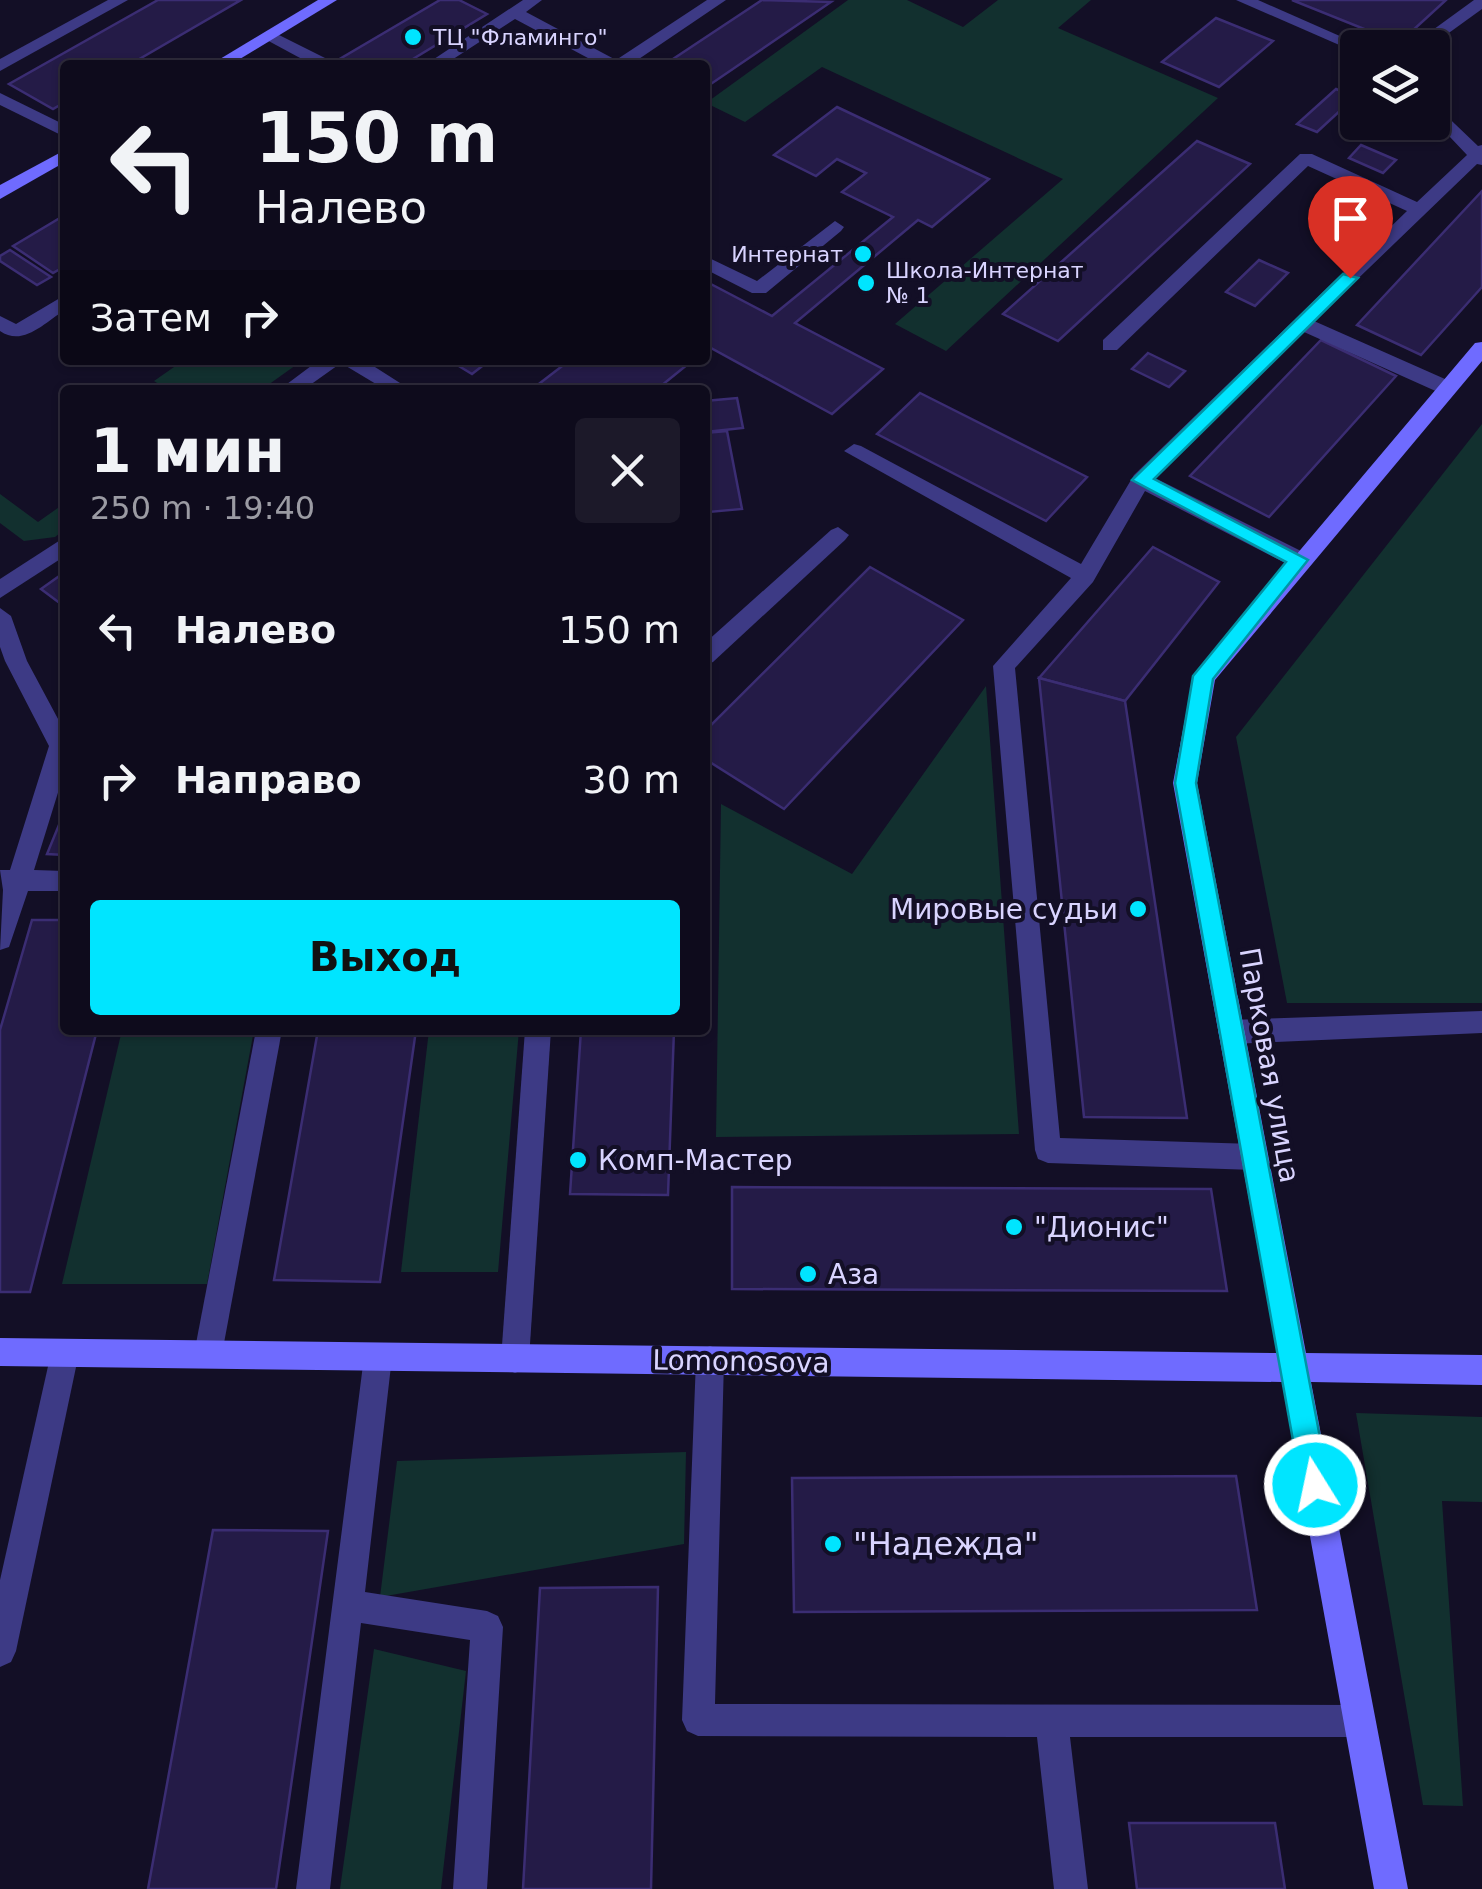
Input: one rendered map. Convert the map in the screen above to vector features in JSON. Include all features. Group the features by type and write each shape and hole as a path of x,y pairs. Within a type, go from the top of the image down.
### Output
{"street":[{"path":"0,66 120,0"},
{"path":"226,60 329,0"},
{"path":"441,60 534,0"},
{"path":"624,60 718,0"},
{"path":"1244,0 1340,40"},
{"path":"1442,30 1482,2"},
{"path":"515,12 606,60"},
{"path":"269,35 316,60"},
{"path":"0,98 60,129"},
{"path":"1254,1157 1048,1150 1004,666 1085,576 1141,480 1301,322 1480,156 1450,125"},
{"path":"0,193 60,158"},
{"path":"1110,345 1306,158 1422,211"},
{"path":"710,265 758,289 835,227"},
{"path":"0,322 16,332 60,304"},
{"path":"1301,322 1447,388"},
{"name":"Парковая улица","path":"1391,1889 1185,783 1204,676 1298,560 1482,348"},
{"path":"296,385 325,365"},
{"path":"358,365 392,385"},
{"path":"854,451 1085,576"},
{"path":"1141,480 1298,560"},
{"path":"710,651 838,535"},
{"path":"0,590 60,548"},
{"path":"0,616 16,660 60,744"},
{"path":"0,939 9,879 60,749"},
{"path":"9,879 60,882"},
{"path":"1231,1032 1482,1022"},
{"path":"208,1354 269,1035"},
{"path":"515,1358 538,1035"},
{"name":"Lomonosova","path":"0,1352 1482,1370"},
{"path":"0,1651 64,1353"},
{"path":"314,1889 378,1357"},
{"path":"710,1360 698,1720 1359,1721"},
{"path":"348,1605 488,1627 470,1889"},
{"path":"1052,1722 1071,1889"}],"green space":[{"path":"848,0 907,0 963,27 998,0 1091,0 1058,28 1218,98 946,351 895,324 1063,179 822,67 745,122 710,105 710,100"},
{"path":"177,365 296,365 268,385 160,385 154,381"},
{"path":"1482,424 1482,1003 1287,1003 1236,737"},
{"path":"0,494 38,522 60,507 60,533 55,537 24,541 0,523"},
{"path":"986,686 1019,1134 716,1137 721,804 852,874"},
{"path":"121,1035 253,1035 207,1284 62,1284"},
{"path":"428,1035 519,1035 498,1272 401,1272"},
{"path":"1356,1413 1482,1417 1482,1502 1442,1501 1463,1806 1423,1805"},
{"path":"686,1452 684,1544 380,1597 397,1461"},
{"path":"374,1649 466,1671 441,1889 340,1889"}],"building":[{"path":"158,0 241,0 138,60 60,60 60,105 53,109 9,84"},
{"name":"ТЦ \"Фламинго\"","path":"440,0 459,0 487,14 411,60 338,60"},
{"path":"762,0 831,2 710,85 710,60 672,60"},
{"path":"1292,0 1446,0 1413,30 1367,30"},
{"path":"1216,18 1273,41 1219,87 1162,62"},
{"path":"1336,89 1340,91 1340,111 1317,132 1297,124"},
{"name":"Интернат","path":"837,107 989,179 932,227 918,220 795,323 883,369 832,414 710,348 710,284 772,316 893,217 842,192 866,173 837,159 816,176 774,155"},
{"path":"1197,141 1250,164 1058,341 1003,314"},
{"path":"1361,145 1396,160 1383,173 1349,158"},
{"path":"1482,191 1482,287 1421,355 1357,325"},
{"path":"60,218 60,269 53,273 13,246"},
{"path":"10,250 51,277 37,285 0,261 0,256"},
{"path":"1259,260 1288,273 1255,306 1226,292"},
{"path":"1321,340 1396,376 1269,517 1190,476"},
{"path":"1148,353 1185,371 1169,387 1132,369"},
{"path":"457,365 484,365 472,374"},
{"path":"564,365 687,365 662,385 538,385"},
{"path":"920,393 1087,477 1046,521 877,434"},
{"path":"737,398 743,428 710,431 710,401"},
{"path":"727,431 742,509 710,512 710,433"},
{"path":"1153,547 1219,582 1125,701 1039,678"},
{"path":"870,567 963,620 784,809 710,762 710,726"},
{"path":"60,576 60,603 41,589"},
{"path":"1039,678 1125,701 1187,1118 1084,1117"},
{"path":"60,822 60,855 47,854"},
{"path":"32,920 60,920 60,1035 96,1035 30,1292 0,1292 0,1030"},
{"path":"317,1035 415,1035 380,1282 274,1280"},
{"path":"581,1035 674,1035 668,1195 570,1194"},
{"path":"732,1187 1211,1189 1227,1291 732,1289"},
{"path":"1236,1476 1257,1610 794,1612 792,1478"},
{"path":"213,1530 328,1531 276,1889 148,1889"},
{"path":"658,1587 651,1889 523,1889 540,1588"},
{"path":"1129,1823 1275,1823 1285,1889 1137,1889"}],"place":[{"name":"ТЦ \"Фламинго\"","path":"413,37"},
{"name":"Интернат","path":"863,254"},
{"name":"Школа-Интернат № 1","path":"866,283"},
{"name":"Мировые судьи","path":"1138,909"},
{"name":"Комп-Мастер","path":"578,1160"},
{"name":"\"Дионис\"","path":"1014,1227"},
{"name":"Аза","path":"808,1274"},
{"name":"\"Надежда\"","path":"833,1544"}],"route":[{"path":"1315,1485 1185,783 1204,676 1298,560 1141,480 1350,278"}]}
